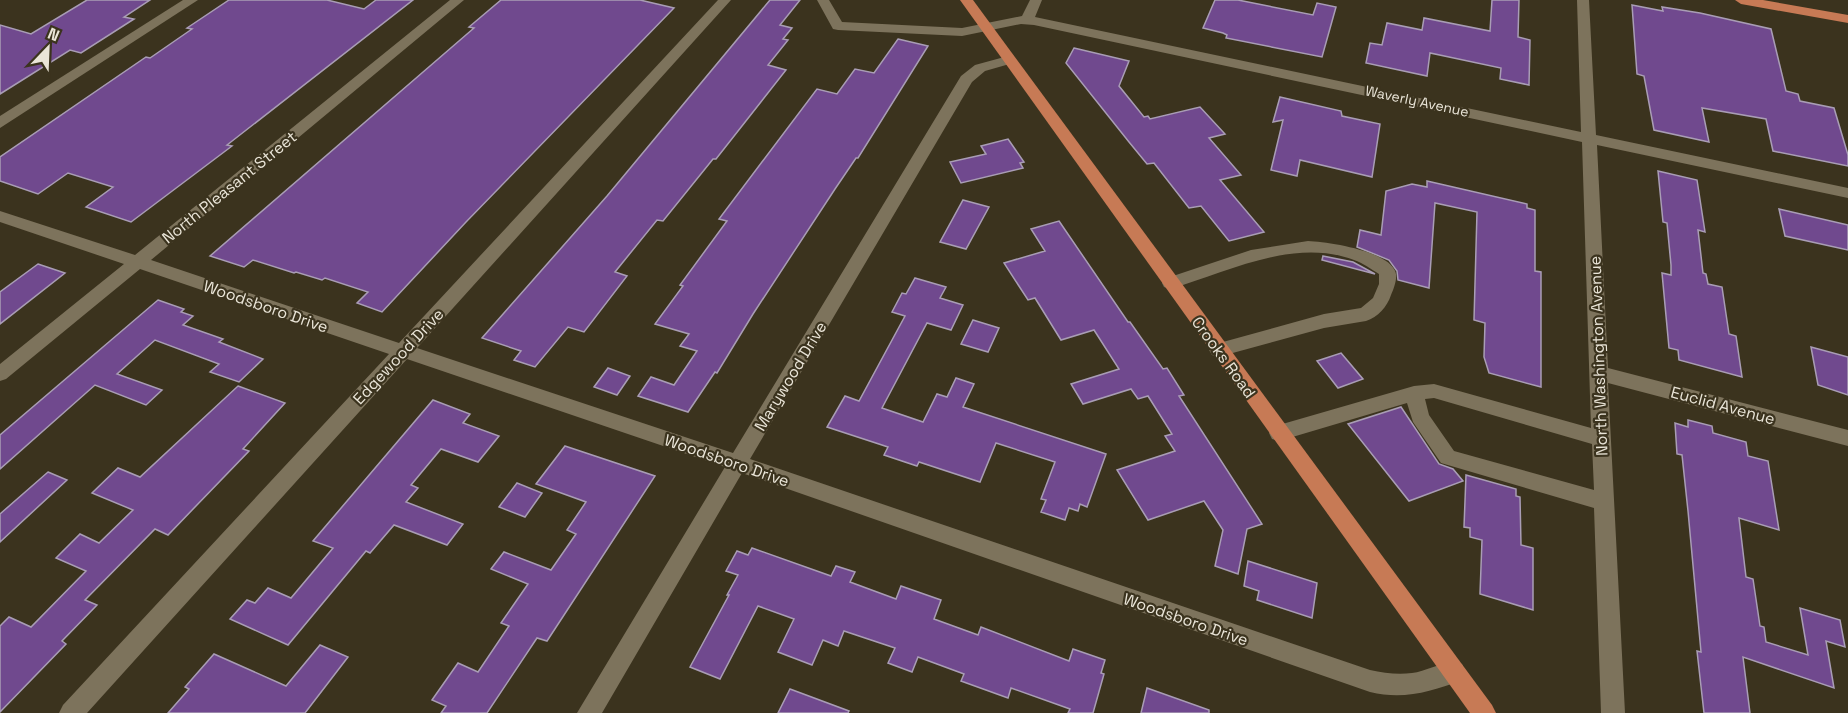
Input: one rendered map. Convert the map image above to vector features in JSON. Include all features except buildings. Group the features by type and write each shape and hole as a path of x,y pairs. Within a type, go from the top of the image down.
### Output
{"main road":[{"name":"Crooks Road","path":"966,0 1218,350 1484,713"},
{"path":"1741,0 1848,19"}],"street":[{"path":"0,123 192,0"},
{"name":"North Pleasant Street","path":"0,374 458,0"},
{"name":"Edgewood Drive","path":"71,713 725,0"},
{"name":"Waverly Avenue","path":"823,0 838,26 954,32 1027,20 1848,193"},
{"path":"1027,20 1036,0"},
{"name":"North Washington Avenue","path":"1583,0 1612,713"},
{"name":"Marywood Drive","path":"590,713 966,79 980,68 1008,60"},
{"name":"Woodsboro Drive","path":"0,216 737,463 1370,681 1402,687 1454,672"},
{"path":"1170,283 1283,249 1312,246 1356,252 1387,271 1387,284 1380,302 1366,314 1324,321 1218,350"},
{"name":"Euclid Avenue","path":"1599,373 1848,438"},
{"path":"1279,433 1414,393 1434,392 1601,440"},
{"path":"1414,393 1420,417 1448,457 1604,502"}]}
